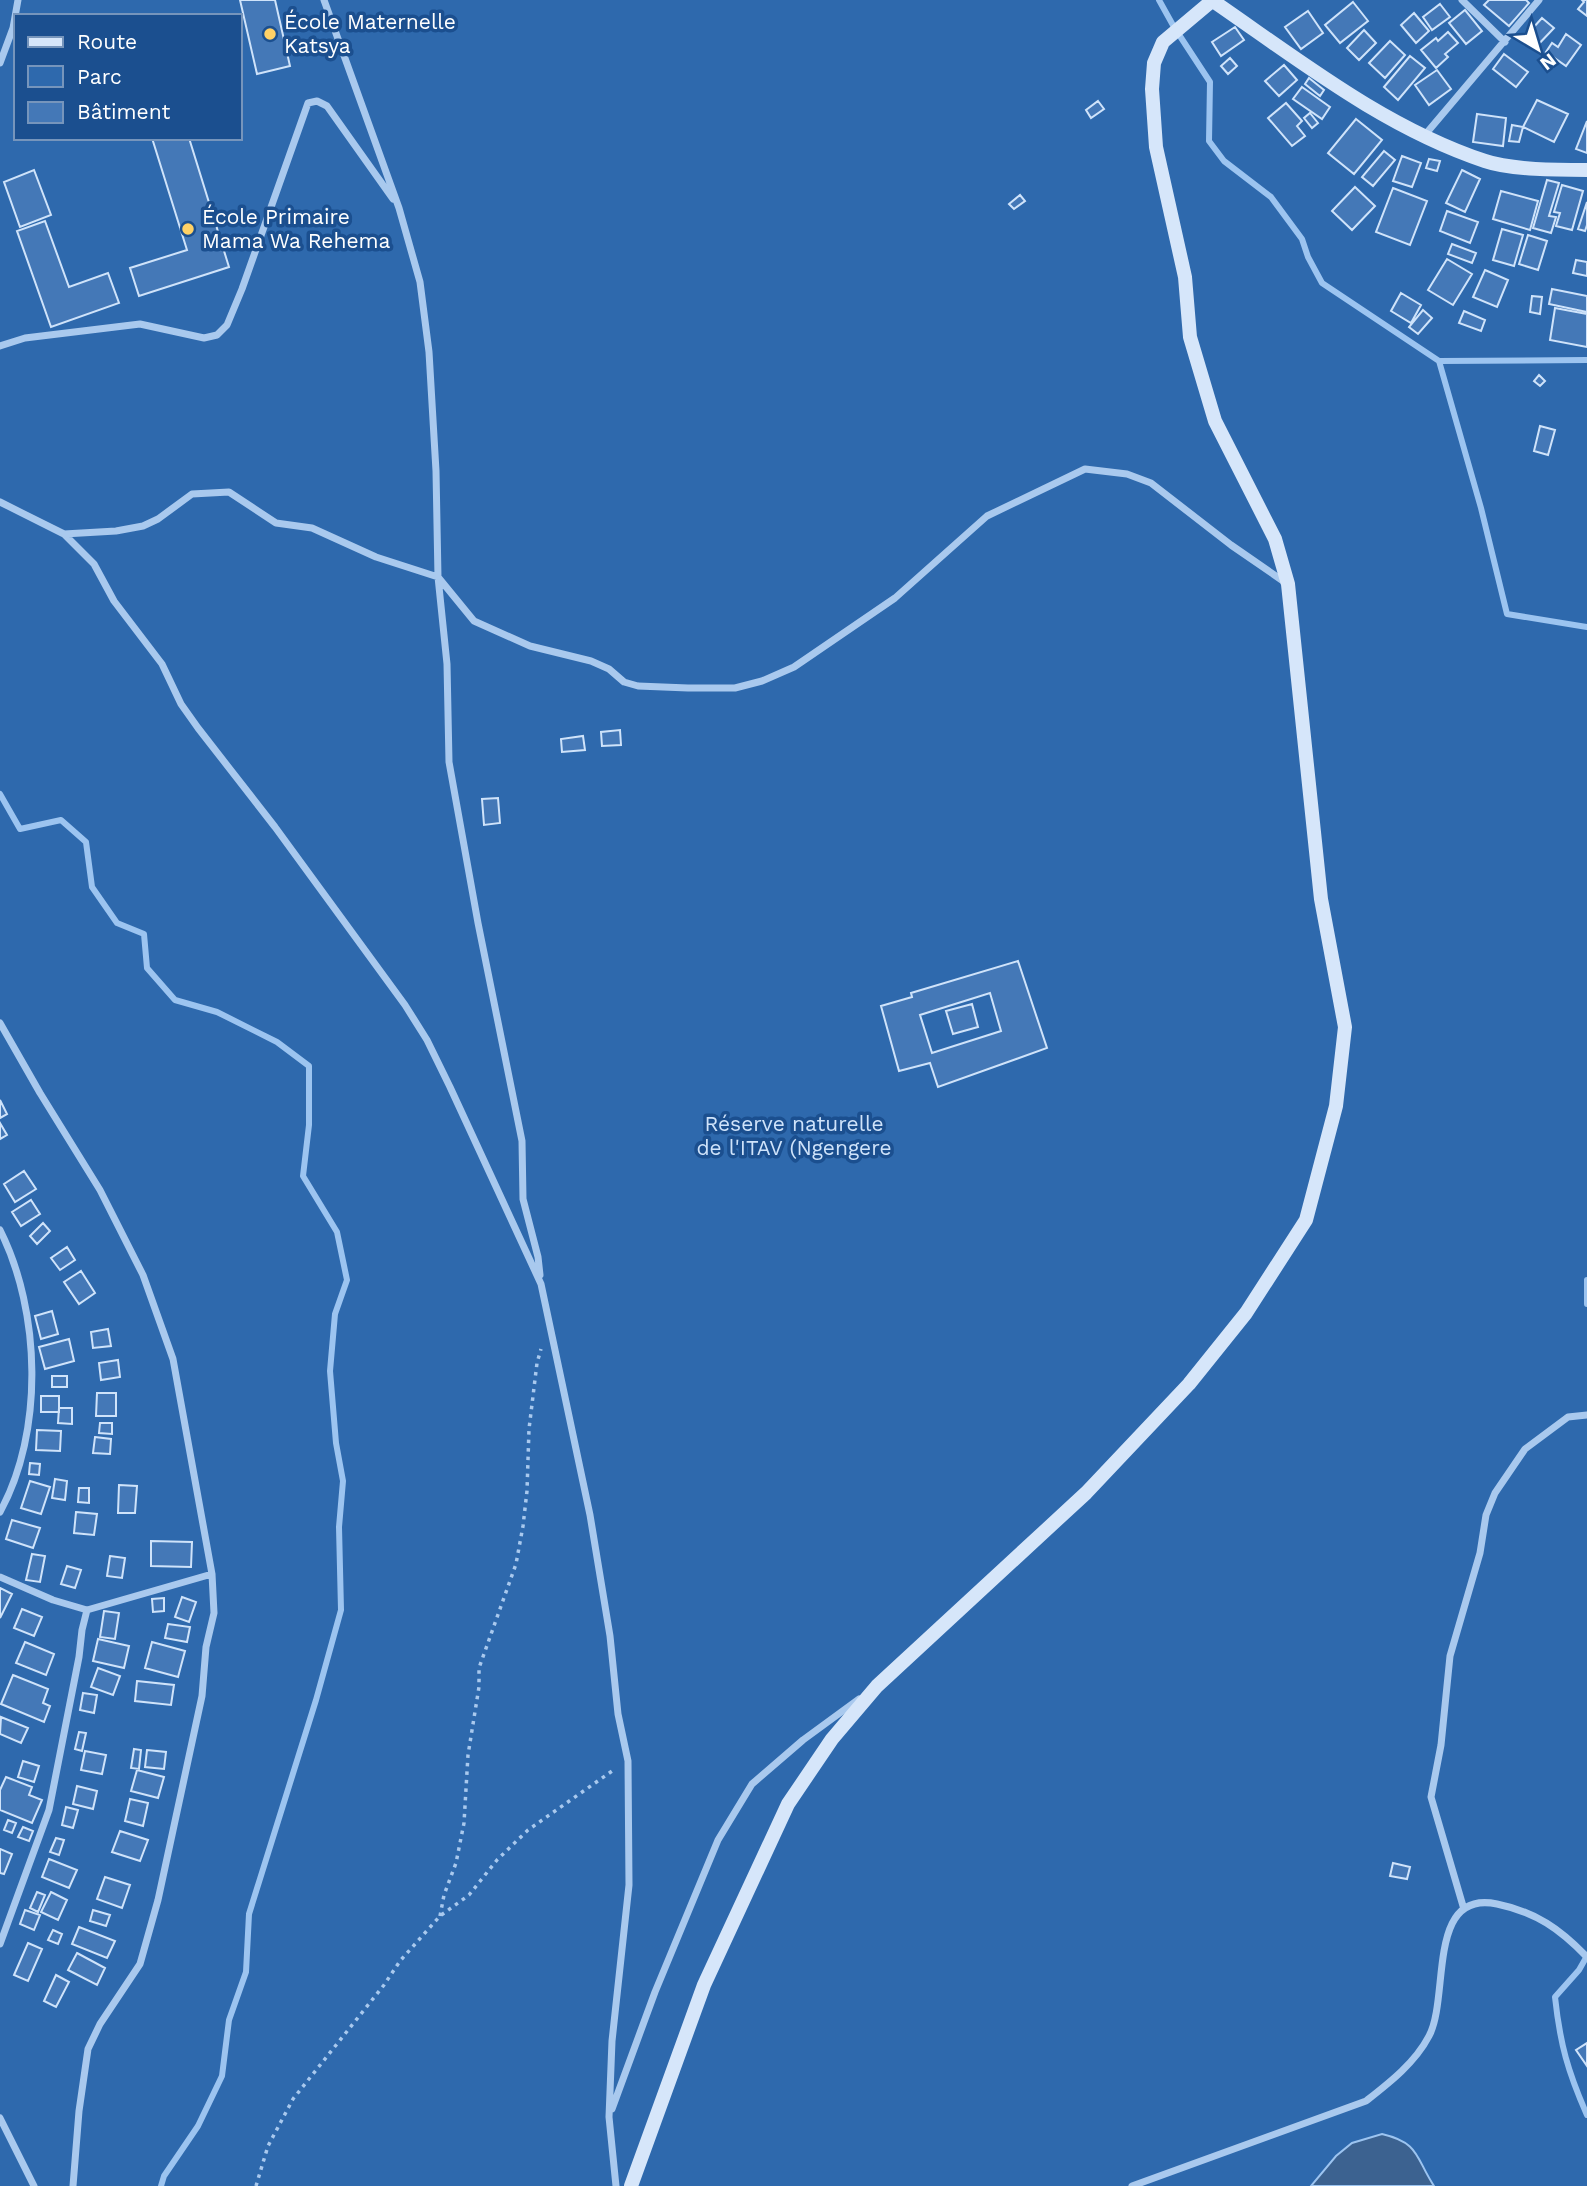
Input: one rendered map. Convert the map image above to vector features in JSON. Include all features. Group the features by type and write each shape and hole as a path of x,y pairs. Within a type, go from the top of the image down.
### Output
{"street":[{"path":"324,0 399,208 420,282 429,352 436,471 438,577 447,664 449,762 522,1141 523,1199 538,1257 541,1284 590,1515 610,1636 618,1714 628,1761 629,1885 612,2040 609,2117 616,2186"},
{"path":"609,2117 655,1992 718,1840 752,1784 803,1740 877,1686 1086,1493 1189,1384 1246,1313 1306,1220 1336,1106 1345,1027 1321,899 1288,584 1275,539 1215,421 1190,337 1185,277 1156,147 1152,89 1154,63 1163,41 1213,0 1353,97 1424,136 1488,162 1587,170"},
{"path":"1462,0 1505,41"},
{"path":"1424,136 1539,0"},
{"path":"0,64 14,22"},
{"path":"0,346 25,338 139,324 204,338 217,335 227,325 242,289 308,103 317,101 327,106 399,208"},
{"path":"64,534 116,531 144,526 192,494 229,492 276,523 312,528 376,557 438,577 474,621 530,646 591,661 609,669 624,682 676,688 736,688 762,681 794,667 895,598 987,516 1085,469 1127,474 1151,483 1231,545 1288,584"},
{"path":"0,502 64,534 94,564 114,601 162,664 181,704 268,817 405,1005 427,1040 450,1087 541,1284"},
{"path":"0,1023 100,1190 143,1275 173,1359 212,1574 214,1612 206,1647 202,1696 158,1900 140,1964 100,2024 88,2049 79,2111 73,2186"},
{"path":"0,1230 9,1247 27,1314 32,1366 30,1421 10,1494 0,1512"},
{"path":"1463,1906 1431,1797 1441,1745 1450,1656 1480,1553 1486,1515 1494,1493 1525,1449 1568,1417 1587,1415"},
{"path":"0,1577 53,1600 87,1611 212,1574"},
{"path":"0,1944 49,1810 87,1611"},
{"path":"631,2186 704,1985 788,1804 832,1739 877,1686"},
{"path":"1132,2186 1367,2101 1397,2076 1430,2035 1441,1986 1446,1941 1455,1916 1463,1906 1479,1902 1522,1909 1552,1926 1587,1957"},
{"path":"0,2118 34,2186"}],"path":[{"path":"440,1916 444,1895 456,1863 464,1823 467,1755 479,1687 479,1668 516,1564 527,1491 529,1429 537,1363 549,1323"},
{"path":"256,2186 268,2146 293,2099 400,1961 440,1916 469,1895 528,1830 628,1761"}],"green space":[{"name":"Réserve naturelle de l'ITAV (Ngengere","path":"0,0 1587,0 1587,2186 1434,2186 1427,2174 1336,2156 1311,2186 0,2186"}],"shaded area":[{"path":"1382,2134 1410,2147 1434,2186 1311,2186 1336,2156 1352,2143"}],"building":[{"path":"240,0 275,0 290,66 257,74"},
{"path":"1489,0 1526,0 1529,3 1509,26 1484,5"},
{"path":"1582,0 1587,0 1587,16 1578,9 1584,2"},
{"path":"1353,2 1368,21 1340,43 1325,25"},
{"path":"1440,4 1450,17 1432,30 1423,17"},
{"path":"1465,10 1482,31 1466,44 1449,23"},
{"path":"1308,11 1323,33 1301,49 1285,27"},
{"path":"1414,13 1429,31 1416,43 1401,25"},
{"path":"1542,18 1554,28 1534,49 1523,39"},
{"path":"1235,27 1244,40 1221,56 1212,42"},
{"path":"1364,30 1376,43 1359,60 1347,48"},
{"path":"1448,32 1458,43 1445,54 1448,57 1436,68 1421,50"},
{"path":"1566,34 1581,45 1566,66 1546,52 1552,43 1558,47"},
{"path":"1390,41 1405,55 1385,78 1369,63"},
{"path":"1504,54 1528,72 1516,87 1493,69"},
{"path":"1410,56 1425,68 1398,100 1384,87"},
{"path":"1230,58 1237,66 1228,74 1221,66"},
{"path":"1284,65 1297,80 1279,96 1265,81"},
{"path":"1437,70 1451,89 1429,105 1415,85"},
{"path":"1309,78 1324,90 1320,96 1305,84"},
{"path":"1302,87 1330,107 1322,119 1293,99"},
{"path":"1537,100 1568,114 1554,142 1523,127"},
{"path":"1098,101 1104,109 1091,118 1086,110"},
{"path":"1286,103 1302,121 1297,126 1305,136 1292,146 1268,118"},
{"path":"1310,113 1318,123 1312,128 1304,118"},
{"path":"1477,114 1506,118 1503,146 1473,142"},
{"path":"1356,119 1382,140 1354,174 1328,153"},
{"path":"1587,121 1587,153 1576,149"},
{"path":"1512,125 1523,127 1519,142 1509,141"},
{"path":"153,140 190,140 229,267 139,296 130,268 187,250"},
{"path":"1384,151 1395,160 1373,186 1362,177"},
{"path":"1402,156 1421,163 1412,187 1393,181"},
{"path":"1429,159 1440,161 1437,171 1426,168"},
{"path":"34,170 51,215 20,227 4,182"},
{"path":"1462,170 1480,179 1465,212 1446,203"},
{"path":"1547,180 1559,183 1549,216 1556,217 1551,233 1533,228"},
{"path":"1562,185 1583,191 1572,230 1556,226 1560,213 1554,212"},
{"path":"1355,187 1375,206 1352,230 1332,211"},
{"path":"1393,188 1427,201 1410,245 1376,232"},
{"path":"1501,191 1538,201 1530,230 1493,219"},
{"path":"1020,195 1025,201 1014,209 1009,204"},
{"path":"1587,202 1587,225 1585,231 1578,229"},
{"path":"1447,211 1478,222 1470,243 1440,231"},
{"path":"45,221 69,287 108,273 119,303 51,327 17,231"},
{"path":"1502,229 1523,235 1514,266 1493,260"},
{"path":"1528,235 1547,241 1538,270 1519,264"},
{"path":"1452,244 1476,253 1472,263 1448,254"},
{"path":"1447,259 1472,274 1453,305 1428,290"},
{"path":"1576,260 1587,262 1587,276 1573,273"},
{"path":"1485,270 1508,280 1497,307 1473,297"},
{"path":"1552,289 1587,296 1587,312 1549,304"},
{"path":"1401,293 1421,305 1411,323 1391,311"},
{"path":"1532,296 1542,297 1540,314 1530,312"},
{"path":"1555,308 1587,314 1587,347 1550,340"},
{"path":"1423,310 1432,318 1418,334 1409,327"},
{"path":"1464,311 1485,320 1481,331 1459,323"},
{"path":"1539,375 1545,381 1540,386 1534,381"},
{"path":"1540,426 1555,430 1548,455 1534,451"},
{"path":"620,730 621,745 602,746 601,732"},
{"path":"583,736 585,750 562,752 561,739"},
{"path":"498,798 500,823 484,825 482,799"},
{"path":"1018,961 1047,1048 938,1087 930,1063 899,1071 881,1006 912,997 911,993","holes":["990,993 1001,1031 932,1053 920,1015"]},
{"path":"972,1004 978,1027 953,1034 946,1011"},
{"path":"0,1100 7,1114 0,1118"},
{"path":"0,1123 7,1135 0,1139"},
{"path":"24,1171 36,1189 15,1202 4,1184"},
{"path":"31,1200 40,1214 21,1226 12,1212"},
{"path":"43,1223 50,1231 37,1244 30,1236"},
{"path":"67,1247 75,1260 60,1270 51,1258"},
{"path":"81,1271 95,1293 79,1304 64,1282"},
{"path":"52,1311 58,1334 41,1339 35,1316"},
{"path":"108,1329 111,1346 93,1348 91,1332"},
{"path":"69,1339 74,1361 45,1369 39,1347"},
{"path":"118,1360 120,1377 101,1380 99,1363"},
{"path":"52,1376 67,1376 67,1387 52,1387"},
{"path":"97,1393 116,1393 116,1416 96,1416"},
{"path":"41,1396 59,1396 59,1412 41,1412"},
{"path":"59,1408 72,1408 72,1424 58,1423"},
{"path":"100,1423 112,1423 112,1434 99,1433"},
{"path":"37,1430 61,1431 60,1451 36,1450"},
{"path":"95,1437 111,1439 110,1454 93,1453"},
{"path":"30,1463 40,1464 39,1475 29,1474"},
{"path":"55,1479 67,1481 65,1500 52,1498"},
{"path":"30,1481 50,1487 41,1514 21,1508"},
{"path":"119,1485 137,1486 135,1513 118,1513"},
{"path":"79,1488 89,1488 89,1503 78,1502"},
{"path":"76,1512 97,1514 94,1535 74,1533"},
{"path":"12,1520 40,1528 33,1548 6,1539"},
{"path":"151,1541 192,1542 191,1567 151,1566"},
{"path":"32,1554 45,1556 40,1582 26,1580"},
{"path":"110,1556 125,1558 122,1578 107,1576"},
{"path":"67,1566 81,1570 75,1588 61,1584"},
{"path":"0,1588 12,1594 0,1618"},
{"path":"182,1597 196,1602 189,1622 175,1617"},
{"path":"164,1598 164,1611 153,1612 152,1599"},
{"path":"22,1609 42,1617 34,1636 14,1628"},
{"path":"104,1611 119,1613 115,1639 100,1637"},
{"path":"168,1624 190,1627 187,1642 165,1638"},
{"path":"98,1639 129,1646 124,1668 93,1661"},
{"path":"25,1642 54,1654 46,1675 16,1663"},
{"path":"152,1642 185,1651 178,1677 145,1668"},
{"path":"98,1668 120,1676 113,1695 91,1687"},
{"path":"13,1675 48,1689 43,1703 50,1706 44,1722 1,1704"},
{"path":"137,1681 174,1685 171,1705 135,1701"},
{"path":"83,1693 97,1695 94,1713 80,1710"},
{"path":"1,1717 28,1728 21,1743 0,1734"},
{"path":"79,1732 86,1733 82,1751 75,1749"},
{"path":"134,1749 141,1750 139,1769 131,1768"},
{"path":"147,1750 166,1752 164,1769 145,1767"},
{"path":"85,1751 106,1755 102,1774 81,1770"},
{"path":"23,1761 39,1766 34,1782 18,1777"},
{"path":"137,1770 164,1777 158,1798 131,1791"},
{"path":"6,1777 32,1787 29,1795 42,1800 32,1823 0,1810 0,1790"},
{"path":"77,1786 97,1791 93,1809 73,1804"},
{"path":"130,1799 148,1803 143,1826 125,1821"},
{"path":"66,1807 78,1810 73,1828 62,1825"},
{"path":"8,1820 16,1823 12,1833 4,1830"},
{"path":"23,1827 33,1831 29,1841 18,1837"},
{"path":"120,1831 148,1840 140,1861 112,1852"},
{"path":"56,1838 64,1840 59,1855 50,1852"},
{"path":"0,1849 12,1854 4,1874 0,1873"},
{"path":"49,1859 77,1870 69,1888 42,1877"},
{"path":"1393,1863 1410,1867 1407,1879 1390,1876"},
{"path":"105,1877 130,1885 122,1908 97,1899"},
{"path":"37,1892 45,1895 38,1912 30,1908"},
{"path":"51,1892 67,1900 58,1920 41,1912"},
{"path":"25,1910 40,1915 34,1930 20,1924"},
{"path":"93,1910 110,1915 106,1926 90,1921"},
{"path":"79,1927 115,1941 107,1958 72,1944"},
{"path":"53,1930 62,1934 58,1944 48,1940"},
{"path":"28,1943 42,1949 28,1981 14,1975"},
{"path":"77,1953 105,1968 97,1985 68,1970"},
{"path":"56,1975 69,1982 56,2007 44,2001"},
{"path":"1587,2043 1587,2066 1576,2050"}],"waterway":[{"path":"1159,0 1210,82 1209,141 1224,161 1271,197 1302,239 1322,283 1439,361 1587,360"},
{"path":"1439,361 1481,508 1507,614 1587,627"},
{"path":"0,794 20,829 61,820 86,842 92,887 117,923 144,934 147,968 175,1000 217,1012 277,1042 309,1066 309,1125 303,1176 337,1232 347,1280 335,1314 330,1371 336,1443 343,1481 339,1527 341,1610 316,1700 249,1914 246,1972 229,2020 222,2076 198,2126 164,2176 161,2186"},
{"path":"1587,1280 1587,1304"},
{"path":"1587,1956 1579,1970 1555,1997 1566,2058 1587,2115"}],"place":[{"name":"École Maternelle Katsya","path":"270,34"},
{"name":"École Primaire Mama Wa Rehema","path":"188,229"}]}
